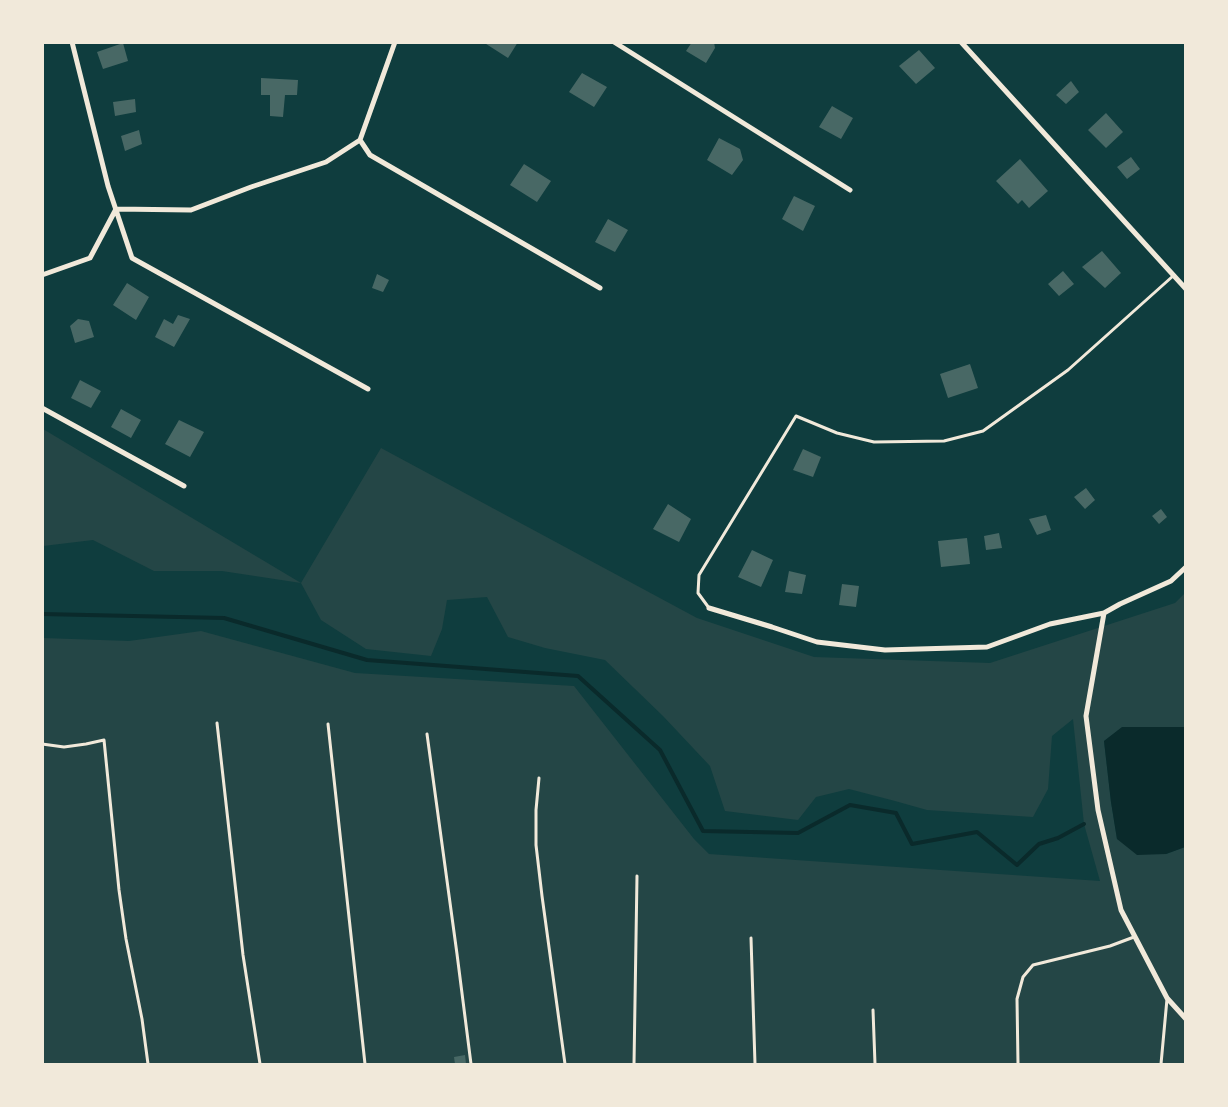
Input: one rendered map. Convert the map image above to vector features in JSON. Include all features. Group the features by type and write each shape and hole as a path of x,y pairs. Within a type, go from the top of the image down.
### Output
{"street":[{"path":"72,42 108,186 132,258 368,389"},
{"path":"116,209 191,210 251,187 326,162 360,140 395,42"},
{"path":"614,42 850,190"},
{"path":"961,42 1186,289"},
{"path":"360,140 370,155 600,288"},
{"path":"42,275 90,258 116,209"},
{"path":"42,408 184,486"},
{"path":"709,608 817,642 885,650 987,647 1050,624 1104,614 1120,604 1171,581 1186,567"},
{"path":"1104,614 1086,716 1098,810 1121,910 1167,998 1186,1019"}],"lane":[{"path":"709,608 698,593 698,575 796,416 837,433 874,442 944,441 983,431 1068,370 1173,276"},
{"path":"217,723 243,955 260,1064"},
{"path":"328,724 365,1064"},
{"path":"427,734 471,1064"},
{"path":"42,744 64,748 104,740 119,890 148,1064"},
{"path":"539,778 536,810 536,846 566,1064"},
{"path":"634,1064 637,876"},
{"path":"1018,1064 1016,999 1023,977 1033,965 1110,946 1135,936"},
{"path":"751,938 756,1064"},
{"path":"1161,1064 1167,998"},
{"path":"873,1010 875,1064"}],"shaded area":[{"path":"43,429 301,583 222,571 154,571 93,540 43,546"},
{"path":"381,448 697,618 814,657 990,663 1175,603 1185,593 1185,727 1123,727 1104,741 1117,839 1166,854 1185,847 1185,1064 43,1064 43,638 129,641 201,631 355,673 574,686 694,839 709,854 1100,881 1084,824 1073,719 1052,736 1048,789 1033,817 927,810 849,789 816,797 798,820 725,811 710,766 663,716 605,660 545,648 508,637 487,597 447,600 442,629 431,656 366,649 321,620 301,583"},
{"path":"1122,727 1185,727 1185,847 1166,854 1137,855 1117,839 1104,741"}],"building":[{"path":"483,42 518,42 508,58"},
{"path":"692,42 714,42 715,48 706,63 686,51"},
{"path":"123,43 128,61 103,69 97,52"},
{"path":"919,50 935,68 916,84 899,66"},
{"path":"582,73 607,87 594,107 569,92"},
{"path":"261,78 298,80 297,95 285,95 283,117 270,116 270,95 261,95"},
{"path":"1071,81 1079,92 1066,104 1056,95"},
{"path":"135,99 136,112 115,116 113,102"},
{"path":"832,106 853,118 841,139 819,127"},
{"path":"1106,113 1123,132 1106,148 1088,130"},
{"path":"139,130 142,144 125,151 121,136"},
{"path":"719,138 740,149 743,160 732,175 707,160"},
{"path":"1131,157 1140,169 1127,179 1117,167"},
{"path":"1020,159 1048,191 1029,208 1022,200 1018,204 996,181"},
{"path":"524,164 551,181 537,202 510,185"},
{"path":"794,196 815,206 803,231 782,219"},
{"path":"608,219 628,230 615,252 595,242"},
{"path":"1102,251 1121,273 1105,288 1082,267"},
{"path":"1063,271 1074,284 1059,296 1048,284"},
{"path":"377,274 389,280 383,292 372,288"},
{"path":"127,283 149,297 136,320 113,305"},
{"path":"178,315 190,319 174,347 155,337 164,319 173,324"},
{"path":"78,319 89,321 94,337 75,343 70,326"},
{"path":"970,364 978,388 948,398 940,374"},
{"path":"80,380 101,391 91,408 71,398"},
{"path":"121,409 141,420 131,438 111,427"},
{"path":"179,420 204,432 190,457 165,444"},
{"path":"803,449 821,457 813,477 793,470"},
{"path":"1086,488 1095,500 1085,509 1074,497"},
{"path":"668,504 691,519 679,542 653,529"},
{"path":"1161,509 1167,517 1159,524 1152,516"},
{"path":"1046,515 1051,530 1037,535 1029,519"},
{"path":"999,533 1002,548 986,550 984,536"},
{"path":"967,538 970,564 941,567 938,541"},
{"path":"752,550 773,560 761,587 738,577"},
{"path":"789,571 806,575 802,594 785,592"},
{"path":"842,584 859,586 856,607 839,605"},
{"path":"465,1055 466,1064 455,1064 454,1057"}],"waterway":[{"path":"42,614 224,618 367,660 578,676 660,750 703,831 798,833 850,805 896,813 912,844 977,832 1017,865 1039,844 1058,838 1084,824"}]}
